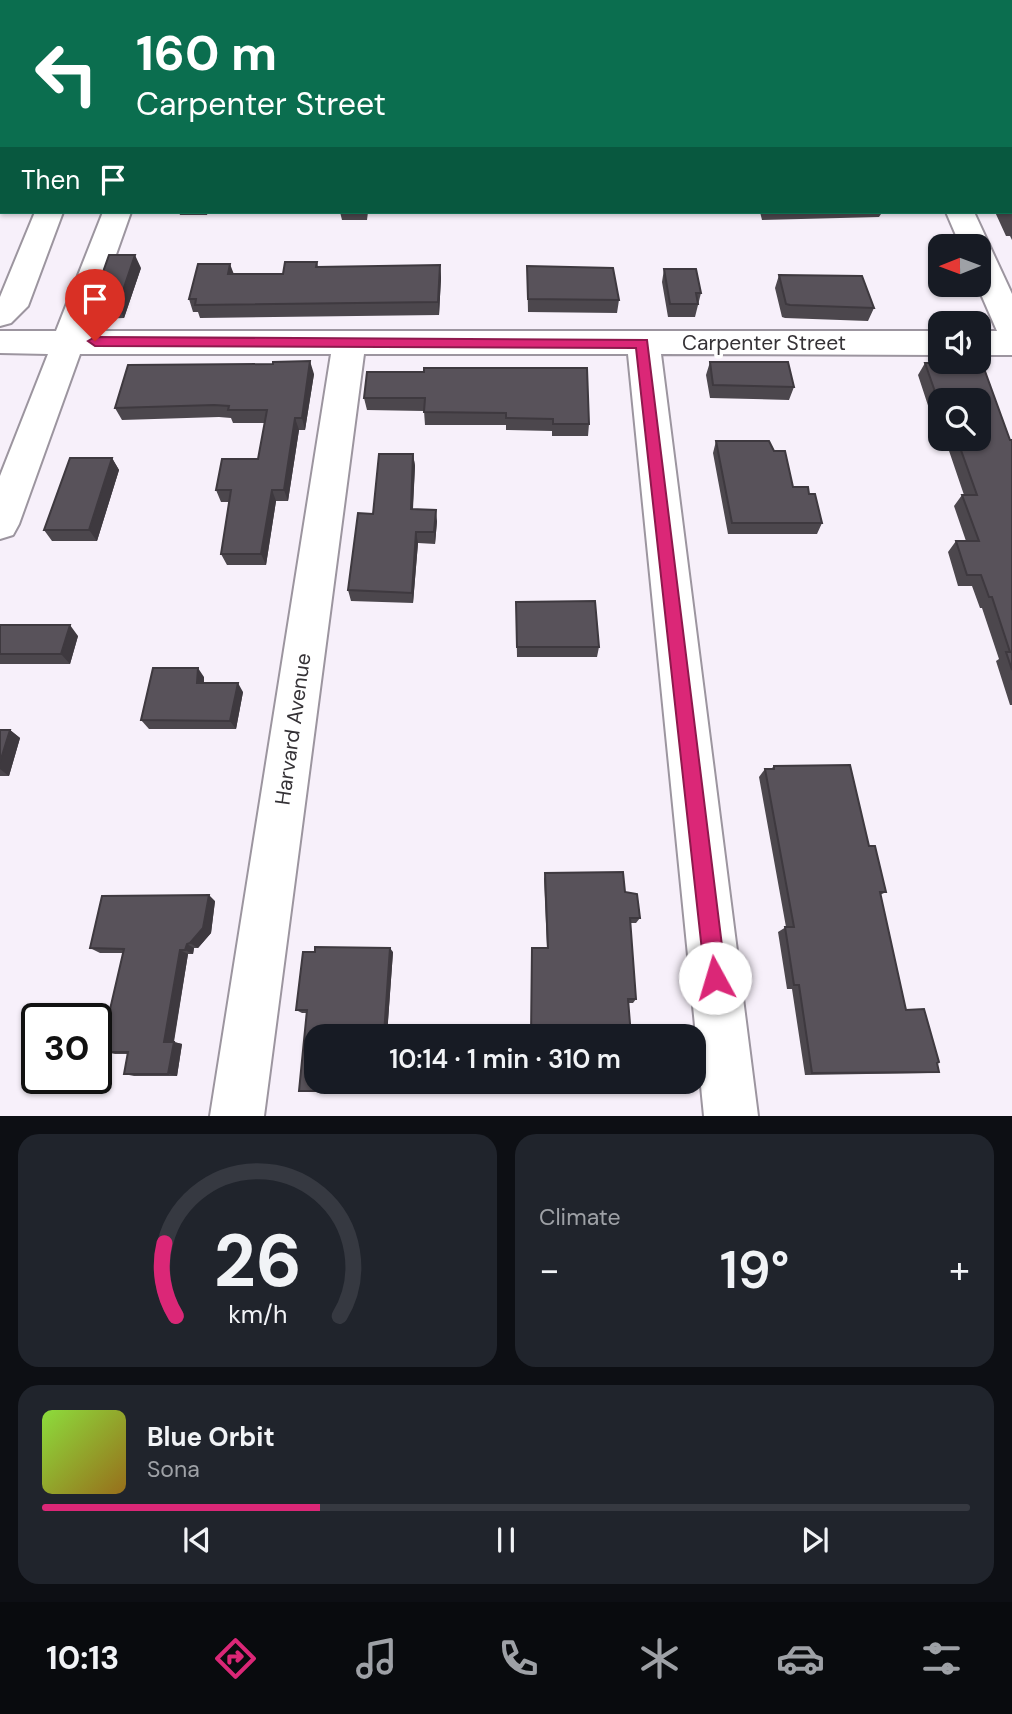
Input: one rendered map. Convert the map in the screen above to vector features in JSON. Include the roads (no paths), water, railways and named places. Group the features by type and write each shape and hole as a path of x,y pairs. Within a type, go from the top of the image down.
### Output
{"street":[{"path":"0,315 12,306 49,214"},
{"path":"0,524 116,214"},
{"path":"961,214 969,234"},
{"path":"991,282 1012,329"},
{"name":"Carpenter Street","path":"0,342 928,343"},
{"name":"Harvard Avenue","path":"237,1115 349,342"},
{"path":"991,343 1012,343"},
{"path":"643,344 731,1115"}]}
